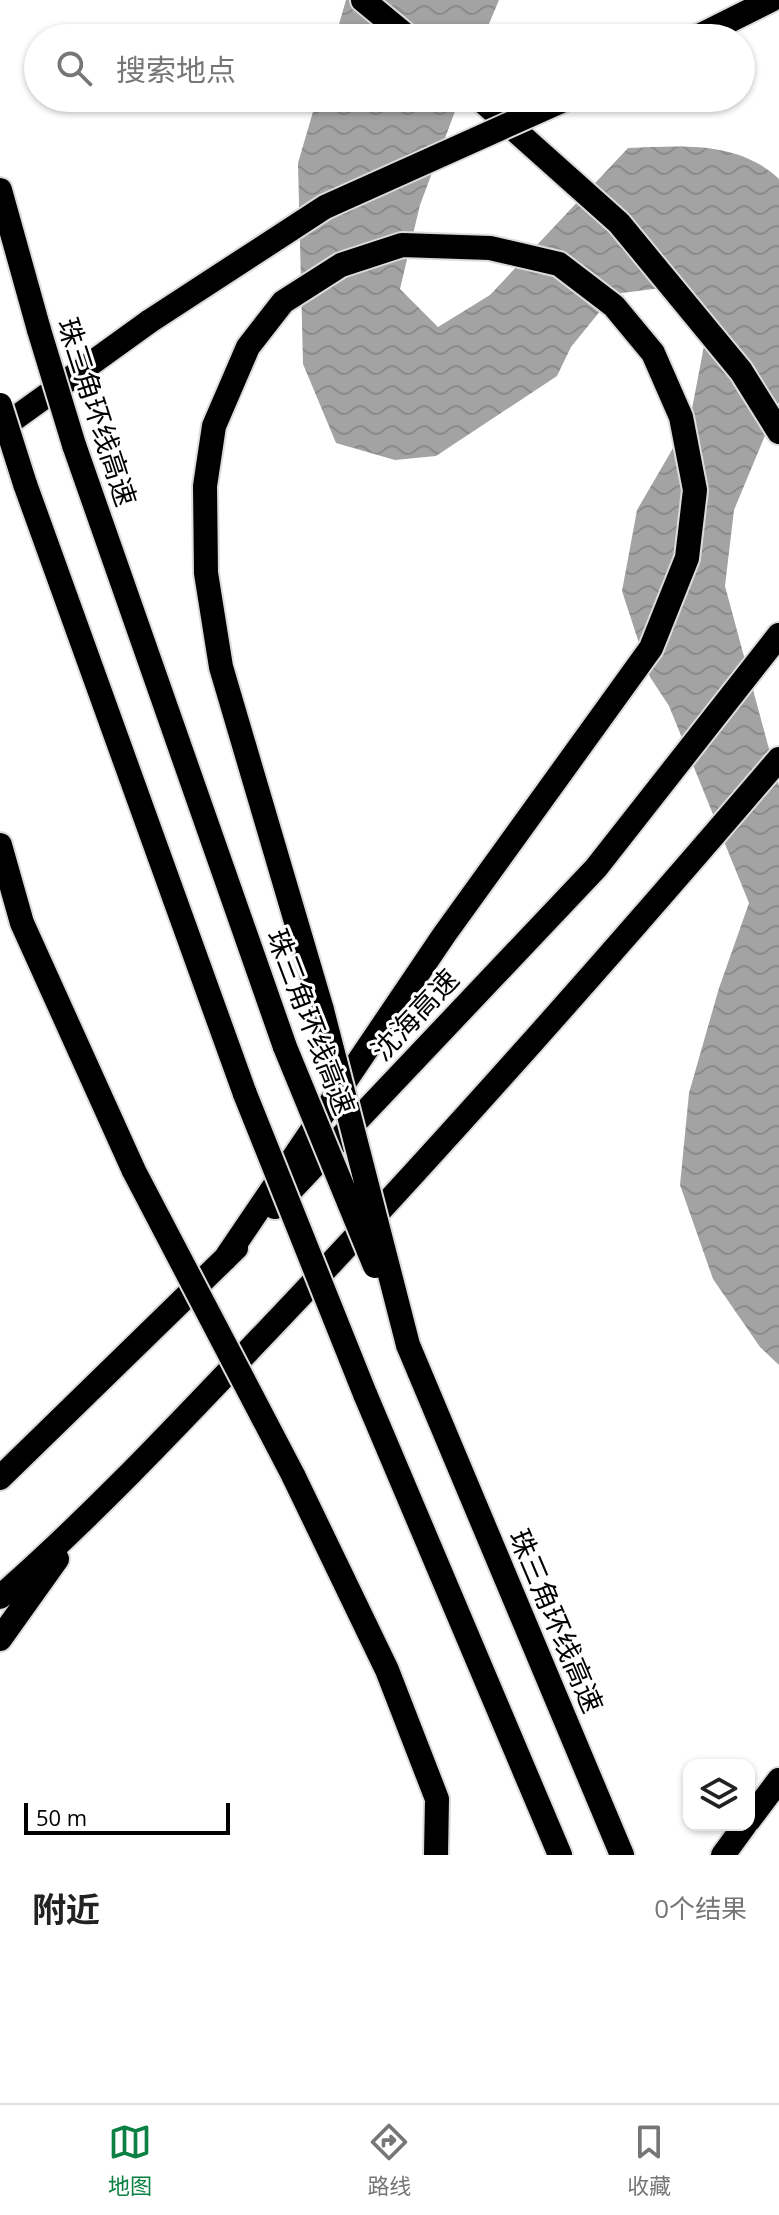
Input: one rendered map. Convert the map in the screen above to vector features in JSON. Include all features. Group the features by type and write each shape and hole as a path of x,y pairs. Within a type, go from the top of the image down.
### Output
{"highway":[{"path":"363,0 392,24"},
{"path":"723,24 771,0"},
{"path":"495,112 619,223 741,371 779,432"},
{"path":"0,429 150,321 325,207 537,112"},
{"name":"珠三角环线高速","path":"0,190 74,445 285,1047 622,1855"},
{"path":"225,1259 444,935 651,648 687,558 695,490 681,417 653,353 614,306 559,264 490,248 402,245 341,265 283,302 248,347 214,426 205,486 206,573 221,667 322,1010 408,1345"},
{"path":"0,405 25,484 245,1094 365,1394 560,1855"},
{"name":"沈海高速","path":"0,1478 225,1259 596,868 779,635"},
{"path":"0,1597 81,1526 354,1240 609,957 779,759"},
{"path":"0,845 22,923 134,1171 293,1475 387,1670 437,1799 436,1855"},
{"path":"0,1639 81,1526"},
{"path":"755,1812 779,1780"},
{"path":"723,1855 741,1831"}],"water":[{"path":"346,0 499,0 489,24 339,24"},
{"path":"313,112 455,112 420,205 400,289 438,327 490,295 628,148 708,148 746,157 779,179 779,402 734,510 725,586 779,786 779,1365 760,1347 713,1279 680,1185 689,1093 719,988 749,903 669,706 650,677 622,591 637,510 690,419 709,320 677,286 614,294 571,347 557,376 436,456 395,460 336,443 303,364 298,163"}]}
